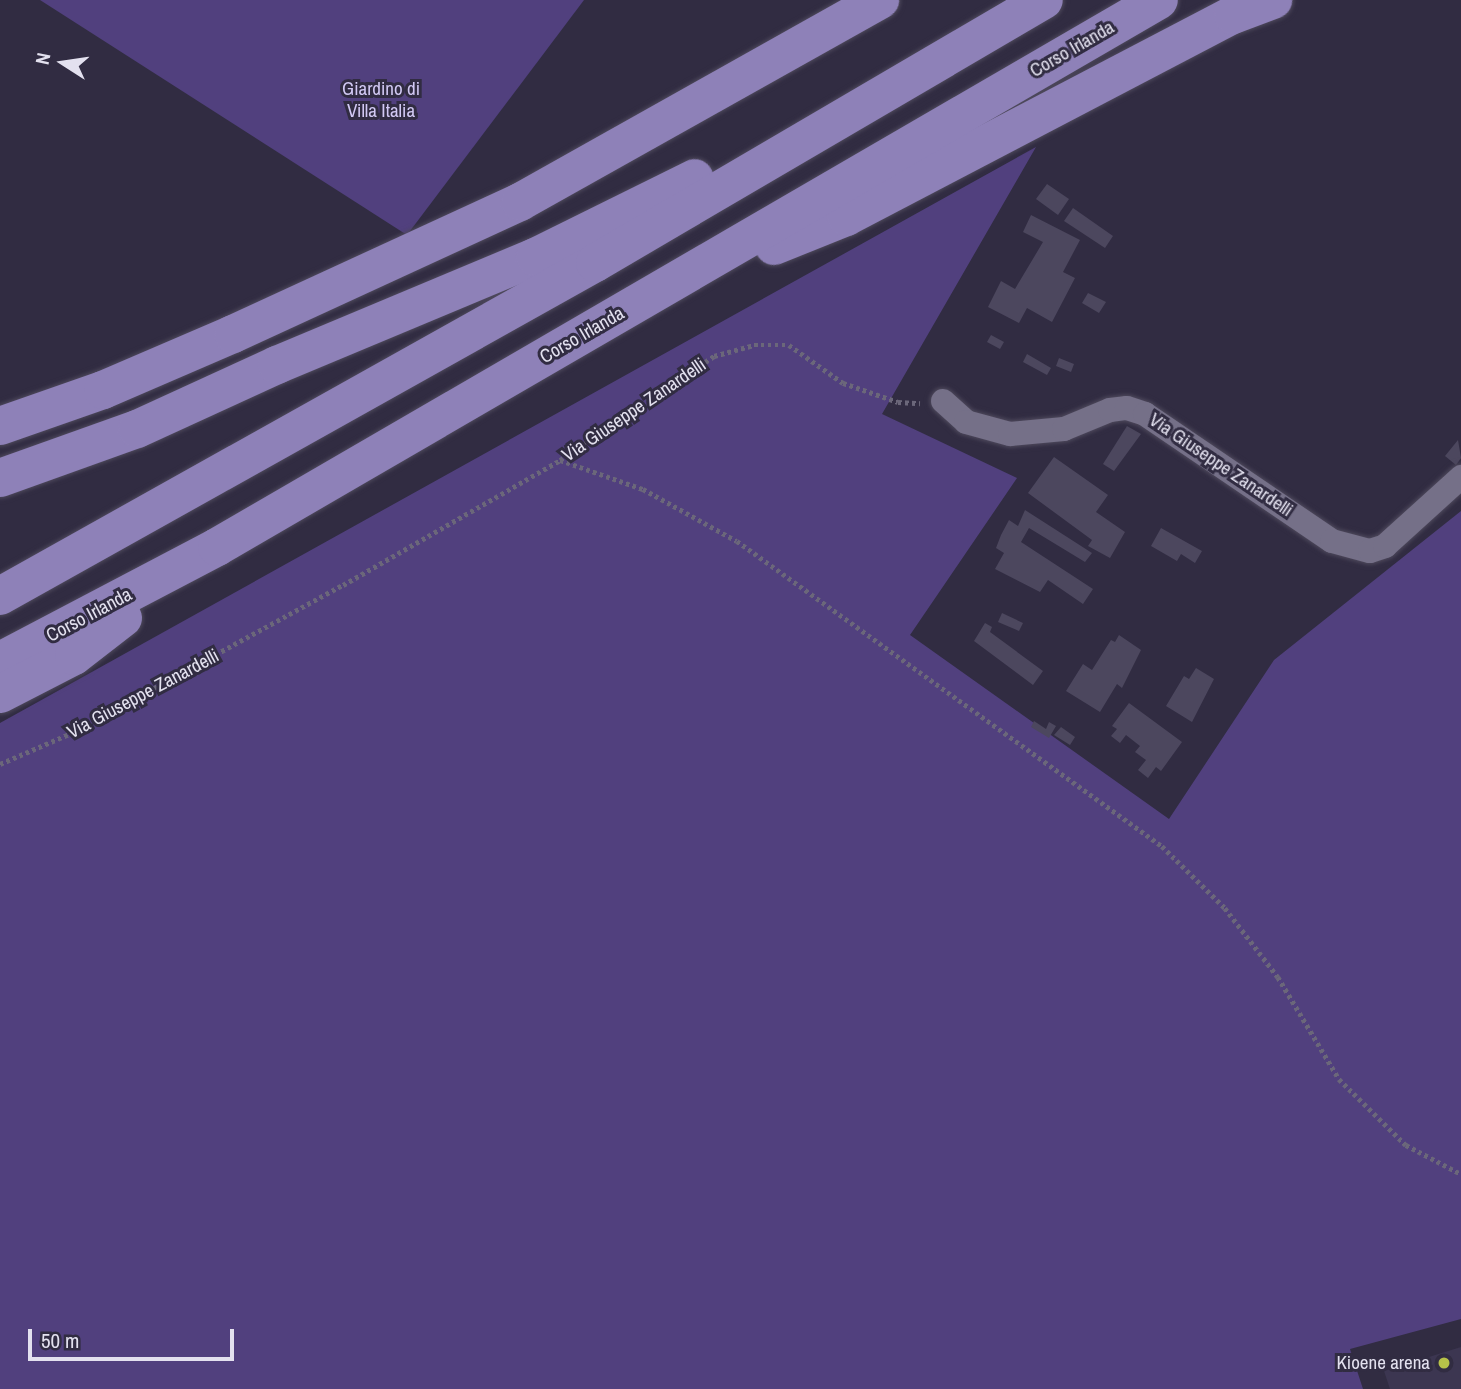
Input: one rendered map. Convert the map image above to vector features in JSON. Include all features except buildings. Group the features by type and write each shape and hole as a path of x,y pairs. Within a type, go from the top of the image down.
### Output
{"highway":[{"path":"0,426 103,390 233,334 520,202 880,0"},
{"path":"0,596 289,436 834,124 1044,0"},
{"name":"Corso Irlanda","path":"0,661 217,547 1160,0"},
{"path":"649,296 846,217 1197,33 1273,0"},
{"path":"0,478 137,429 535,257 748,152 834,124"},
{"path":"0,694 74,656 217,547"}],"street":[{"name":"Via Giuseppe Zanardelli","path":"943,401 966,422 1010,434 1064,429 1110,410 1127,408 1145,414 1332,541 1370,551 1385,546 1460,482"}],"path":[{"name":"Via Giuseppe Zanardelli","path":"0,764 74,732 231,647 559,460 714,356 754,345 789,345 843,383 898,402 943,401"},
{"path":"559,460 643,489 737,541 1162,846 1225,908 1270,967 1339,1079 1406,1145 1461,1174"}],"shaded area":[{"name":"Kioene arena","path":"1461,1347 1461,1389 1390,1389 1384,1371"}],"green space":[{"name":"Giardino di Villa Italia","path":"40,0 584,0 407,235"},
{"path":"1036,147 882,414 1017,478 910,635 1169,819 1274,660 1461,511 1461,1319 1350,1349 1363,1389 0,1389 0,723"}],"place":[{"name":"Kioene arena","path":"1444,1363"}]}
